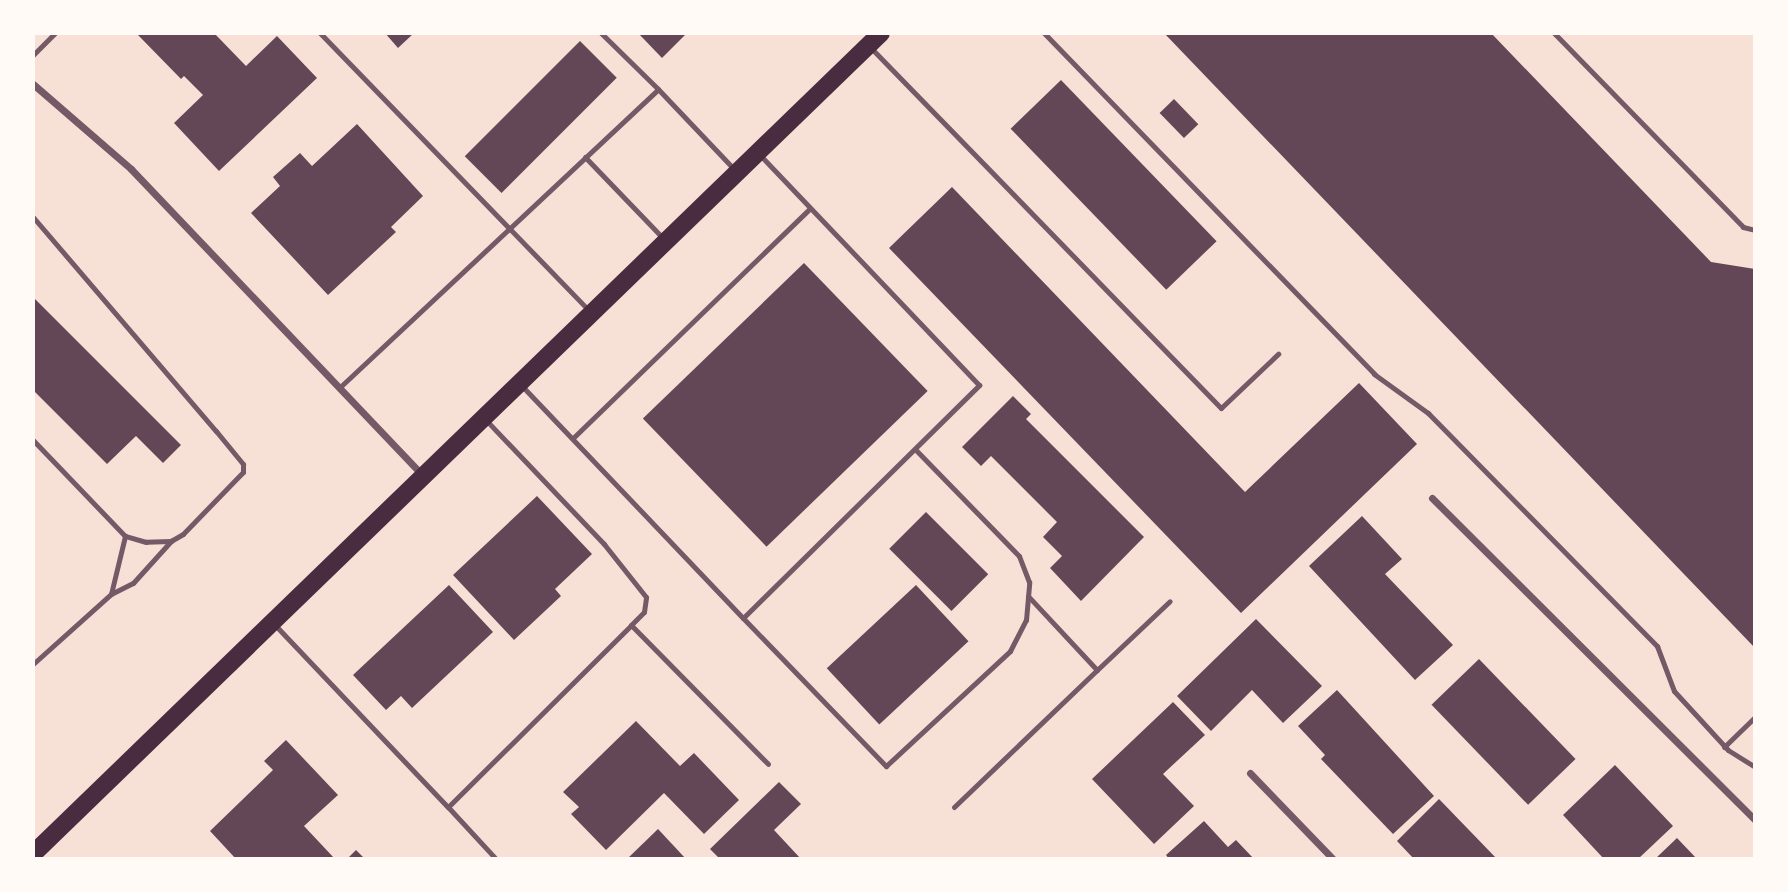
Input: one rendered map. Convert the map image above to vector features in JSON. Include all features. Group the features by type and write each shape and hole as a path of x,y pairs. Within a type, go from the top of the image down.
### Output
{"main road":[{"path":"33,854 875,39"}],"street":[{"path":"33,84 131,169 424,477"},
{"path":"1433,498 1755,820"},
{"path":"1250,773 1333,859"}],"lane":[{"path":"33,55 55,33"},
{"path":"320,33 592,314"},
{"path":"601,33 737,173"},
{"path":"1044,33 1374,374 1428,414 1657,646 1674,691 1724,747 1755,767"},
{"path":"1554,33 1743,227 1755,230"},
{"path":"875,39 1221,408 1279,354"},
{"path":"339,388 658,89"},
{"path":"743,618 979,385 758,153"},
{"path":"585,157 667,242"},
{"path":"573,439 810,208"},
{"path":"33,217 243,464 243,472 220,497 172,540 134,583 111,594 33,664"},
{"path":"519,384 886,766 1010,651 1026,620 1029,582 1018,556 915,449"},
{"path":"448,807 644,612 646,597 641,586 484,418"},
{"path":"33,440 125,536 146,542 172,540"},
{"path":"111,594 125,536"},
{"path":"1028,596 1097,670"},
{"path":"954,807 1170,601"},
{"path":"273,623 496,859"},
{"path":"631,625 768,764"},
{"path":"1724,747 1755,717"}],"building":[{"path":"214,33 246,66 277,36 317,78 219,171 174,123 203,95 184,76 181,79 138,35"},
{"path":"385,33 414,33 398,48"},
{"path":"638,33 687,33 662,58"},
{"path":"1164,33 1491,33 1711,262 1755,269 1755,648"},
{"path":"580,41 617,78 502,193 465,156"},
{"path":"1061,80 1217,241 1166,290 1011,129"},
{"path":"1174,99 1198,124 1184,138 1160,113"},
{"path":"357,124 423,196 391,227 396,232 328,295 251,213 280,186 273,177 300,153 312,166"},
{"path":"952,187 1245,492 1359,383 1417,444 1241,613 889,248"},
{"path":"804,263 928,391 767,547 643,419"},
{"path":"33,297 181,445 163,463 136,436 107,464 33,390"},
{"path":"1013,396 1031,414 1026,419 1144,537 1081,601 1050,568 1062,556 1043,537 1057,522 991,456 981,466 962,447"},
{"path":"537,496 592,554 555,589 561,596 514,640 453,575"},
{"path":"926,512 988,574 951,611 889,549"},
{"path":"1362,516 1402,559 1385,574 1453,645 1415,680 1309,566"},
{"path":"449,585 493,632 412,708 401,696 386,710 353,675"},
{"path":"916,585 969,641 879,725 827,668"},
{"path":"1256,619 1322,686 1283,723 1252,690 1211,731 1177,696"},
{"path":"1479,659 1576,759 1528,805 1432,705"},
{"path":"1337,690 1434,796 1393,834 1321,759 1325,755 1298,726"},
{"path":"1173,702 1205,735 1163,774 1194,806 1154,844 1092,779"},
{"path":"636,721 680,766 694,753 739,800 704,834 664,793 606,850 571,814 579,807 563,792"},
{"path":"286,740 338,795 304,826 335,859 236,859 210,831 273,770 264,761"},
{"path":"1615,765 1673,826 1638,859 1604,859 1563,815"},
{"path":"779,782 801,804 774,830 801,859 720,859 710,849"},
{"path":"1439,799 1497,859 1414,859 1397,841"},
{"path":"1204,821 1228,847 1236,840 1254,859 1169,859 1166,855"},
{"path":"658,829 686,859 627,859"},
{"path":"1677,838 1697,859 1655,859"},
{"path":"356,850 365,859 347,859"}]}
